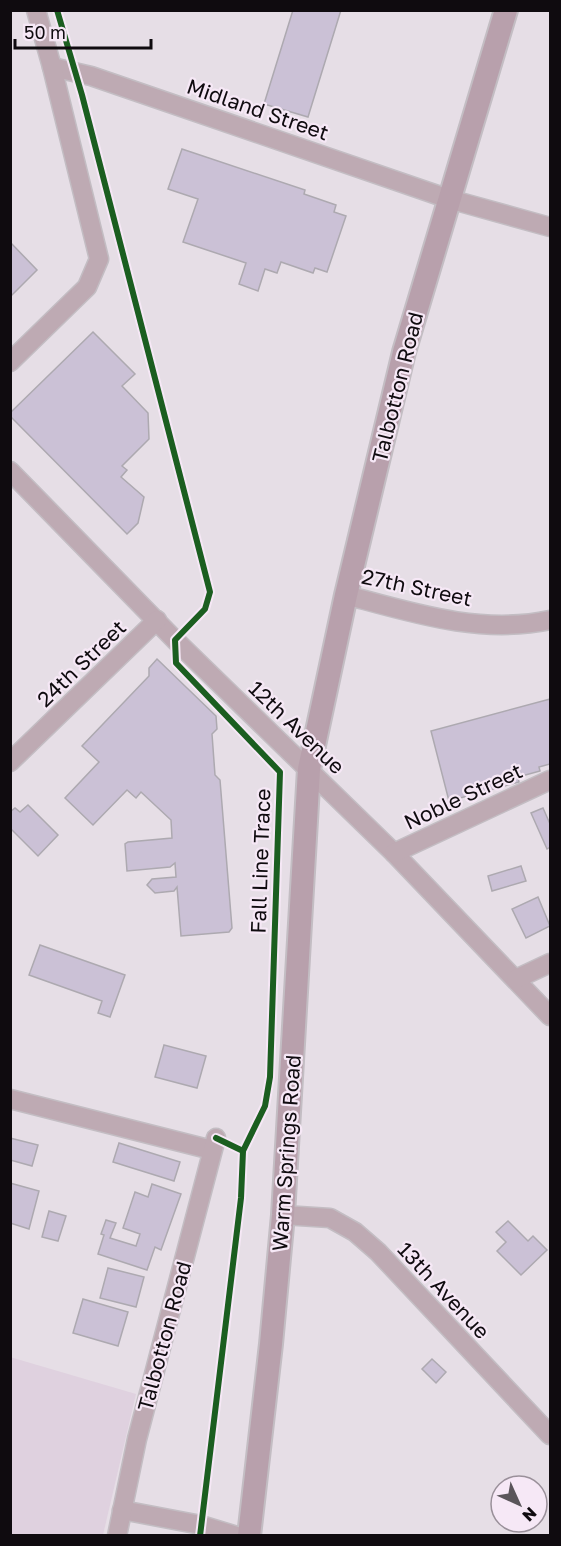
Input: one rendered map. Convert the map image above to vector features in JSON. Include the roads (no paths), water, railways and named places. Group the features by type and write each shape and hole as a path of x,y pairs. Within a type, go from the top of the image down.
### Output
{"main road":[{"name":"Talbotton Road","path":"309,770 346,595 404,352 507,10"},
{"name":"Warm Springs Road","path":"249,1536 283,1215 309,770"}],"street":[{"path":"10,362 87,288 99,260 36,10"},
{"name":"Midland Street","path":"52,67 101,79 449,199 550,227"},
{"name":"12th Avenue","path":"10,471 157,621 394,853 550,1016"},
{"name":"27th Street","path":"346,595 428,617 461,622 498,625 550,620"},
{"name":"24th Street","path":"10,762 157,621"},
{"name":"Noble Street","path":"394,853 550,780"},
{"path":"516,979 550,963"},
{"name":"Talbotton Road","path":"10,1100 214,1144 137,1439 117,1536"},
{"name":"13th Avenue","path":"283,1215 330,1218 355,1232 378,1252 550,1435"},
{"path":"122,1510 201,1525 237,1536"}]}
